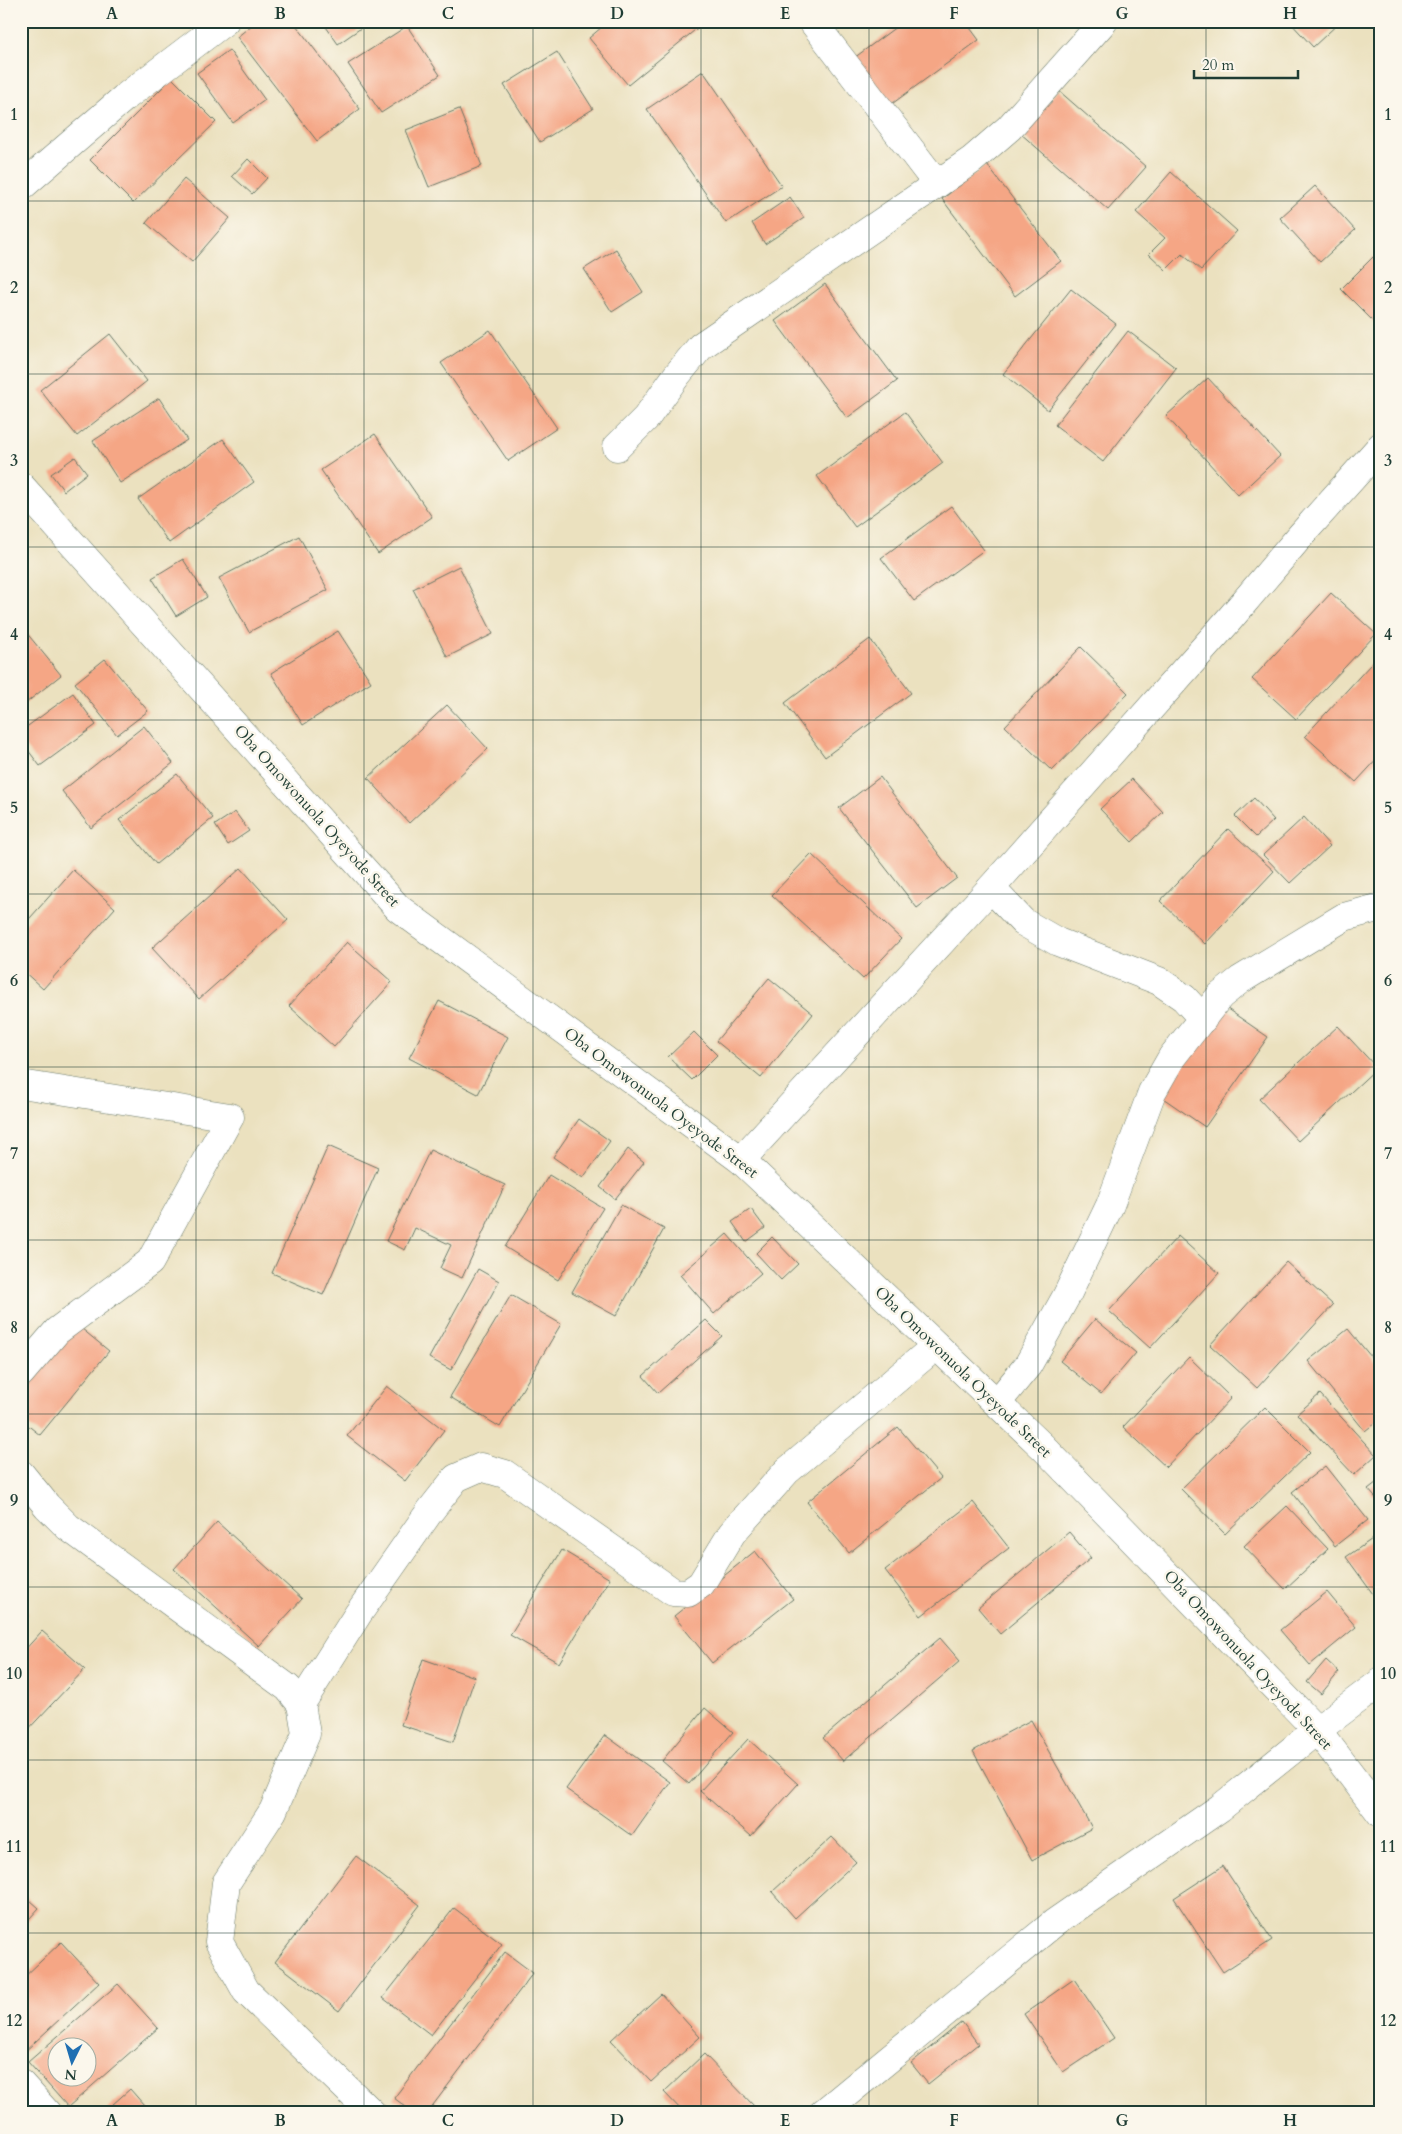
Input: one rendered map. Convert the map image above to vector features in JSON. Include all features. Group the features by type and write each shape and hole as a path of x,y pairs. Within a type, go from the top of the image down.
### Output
{"street":[{"path":"21,187 124,98 225,21"},
{"path":"812,21 937,184"},
{"path":"617,447 646,418 701,346 972,160 1008,128 1104,21"},
{"path":"741,1160 991,888 1381,446"},
{"name":"Oba Omowonuola Oyeyode Street","path":"21,486 398,908 741,1160 1050,1454 1317,1730 1381,1814"},
{"path":"991,888 1023,922 1058,942 1159,981 1184,998 1203,1019"},
{"path":"997,1403 1028,1365 1067,1295 1110,1205 1152,1092 1172,1057 1220,996 1240,980 1344,917 1381,907"},
{"path":"21,1084 230,1117 150,1262 57,1331 21,1373"},
{"path":"301,1704 358,1614 430,1511 456,1478 481,1467 505,1474 673,1592 688,1593 701,1584 732,1533 787,1472 936,1346"},
{"path":"21,1474 47,1506 68,1527 288,1688 301,1704 306,1734 273,1811 226,1883 219,1942 246,1991 372,2113"},
{"path":"823,2113 1054,1924 1220,1808 1317,1730 1381,1682"},
{"path":"21,2084 46,2113"}],"building":[{"path":"257,21 293,21 360,109 317,141 237,37"},
{"path":"322,21 371,21 338,44"},
{"path":"609,21 706,21 628,85 589,38"},
{"path":"904,21 965,21 979,40 889,106 854,58"},
{"path":"1289,21 1341,21 1313,47"},
{"path":"407,26 440,75 381,113 348,64"},
{"path":"229,50 265,100 233,123 197,73"},
{"path":"557,52 593,109 540,142 504,85"},
{"path":"703,71 782,186 726,223 647,109"},
{"path":"172,78 216,122 133,203 90,160"},
{"path":"1058,90 1146,167 1108,210 1020,133"},
{"path":"459,109 482,166 429,187 406,130"},
{"path":"248,159 267,178 252,194 232,176"},
{"path":"987,165 1061,261 1015,296 942,199"},
{"path":"1171,172 1237,231 1201,270 1182,254 1166,270 1149,254 1165,238 1136,212"},
{"path":"184,179 230,218 192,262 146,223"},
{"path":"1315,186 1355,230 1320,262 1280,218"},
{"path":"790,197 804,218 765,244 752,223"},
{"path":"616,249 643,292 612,312 584,269"},
{"path":"1373,257 1381,264 1381,329 1341,289"},
{"path":"825,284 897,381 847,418 775,321"},
{"path":"1071,289 1116,324 1048,410 1003,374"},
{"path":"490,330 557,428 508,461 441,363"},
{"path":"1128,331 1176,368 1103,462 1055,425"},
{"path":"110,334 147,381 77,436 40,390"},
{"path":"1208,378 1280,456 1238,495 1166,416"},
{"path":"159,398 187,440 120,483 93,441"},
{"path":"905,412 943,463 855,527 817,476"},
{"path":"375,434 432,517 378,554 321,470"},
{"path":"223,439 254,482 169,543 138,499"},
{"path":"75,457 87,473 64,491 51,474"},
{"path":"951,506 984,550 914,601 881,558"},
{"path":"299,536 328,590 249,632 219,578"},
{"path":"183,559 207,597 176,616 152,578"},
{"path":"459,566 493,634 447,657 413,589"},
{"path":"1331,593 1376,634 1296,719 1252,679"},
{"path":"21,626 61,675 21,707"},
{"path":"338,631 371,682 303,725 271,673"},
{"path":"870,639 911,693 825,757 785,703"},
{"path":"1081,647 1128,693 1052,771 1005,726"},
{"path":"1381,653 1381,755 1356,782 1305,736"},
{"path":"105,659 148,711 117,735 75,683"},
{"path":"73,693 96,725 40,766 21,741 21,731"},
{"path":"447,705 488,749 409,823 368,778"},
{"path":"144,726 173,763 91,828 62,791"},
{"path":"177,774 213,818 156,864 119,820"},
{"path":"880,777 957,878 917,908 839,808"},
{"path":"1132,779 1163,812 1132,842 1100,809"},
{"path":"1254,798 1274,820 1256,837 1235,816"},
{"path":"235,812 249,831 228,845 215,825"},
{"path":"1304,817 1330,846 1290,883 1263,855"},
{"path":"1228,829 1274,871 1205,944 1160,901"},
{"path":"811,854 901,939 863,979 772,895"},
{"path":"241,868 288,920 199,999 152,948"},
{"path":"73,870 115,908 43,989 21,969 21,928"},
{"path":"347,942 392,982 334,1047 289,1006"},
{"path":"769,978 813,1014 761,1078 716,1041"},
{"path":"439,1001 508,1037 478,1094 409,1058"},
{"path":"1223,1006 1268,1037 1205,1127 1160,1096"},
{"path":"1338,1026 1377,1068 1298,1141 1259,1099"},
{"path":"694,1032 717,1055 692,1080 668,1057"},
{"path":"579,1119 610,1141 583,1178 553,1157"},
{"path":"328,1146 378,1168 323,1295 272,1273"},
{"path":"628,1149 644,1162 615,1199 600,1187"},
{"path":"430,1150 505,1185 462,1278 440,1268 451,1245 415,1228 405,1250 386,1241"},
{"path":"549,1175 603,1208 558,1280 505,1247"},
{"path":"621,1205 664,1229 616,1316 572,1292"},
{"path":"751,1209 765,1228 746,1242 732,1222"},
{"path":"727,1234 761,1273 714,1314 680,1275"},
{"path":"1178,1236 1219,1273 1150,1348 1109,1311"},
{"path":"772,1237 798,1264 781,1280 756,1253"},
{"path":"1286,1262 1333,1305 1257,1388 1210,1345"},
{"path":"478,1269 499,1281 451,1370 429,1358"},
{"path":"511,1295 561,1324 500,1427 450,1397"},
{"path":"1095,1319 1136,1353 1101,1394 1060,1361"},
{"path":"706,1320 722,1336 658,1393 643,1376"},
{"path":"76,1324 109,1351 40,1435 21,1420 21,1390"},
{"path":"1348,1329 1381,1369 1381,1418 1365,1431 1308,1361"},
{"path":"1189,1357 1231,1398 1166,1467 1123,1427"},
{"path":"387,1386 444,1430 405,1481 347,1436"},
{"path":"1320,1394 1376,1455 1354,1475 1297,1414"},
{"path":"1265,1407 1310,1452 1225,1534 1181,1489"},
{"path":"898,1427 941,1478 849,1553 807,1502"},
{"path":"1325,1466 1368,1520 1335,1546 1292,1492"},
{"path":"1381,1479 1381,1504 1368,1489"},
{"path":"973,1502 1009,1548 921,1616 885,1570"},
{"path":"1287,1506 1328,1549 1285,1589 1244,1546"},
{"path":"217,1522 302,1599 259,1646 174,1569"},
{"path":"1069,1532 1091,1558 1000,1634 978,1608"},
{"path":"1381,1533 1381,1605 1346,1557"},
{"path":"562,1550 610,1579 559,1663 510,1635"},
{"path":"755,1551 793,1599 712,1663 674,1616"},
{"path":"1327,1592 1356,1627 1310,1665 1280,1630"},
{"path":"21,1607 28,1613 21,1621"},
{"path":"42,1631 85,1669 21,1737 21,1654"},
{"path":"940,1638 960,1661 843,1761 823,1738"},
{"path":"423,1659 475,1677 453,1742 401,1725"},
{"path":"1326,1660 1339,1672 1321,1694 1307,1682"},
{"path":"705,1708 733,1732 689,1784 662,1761"},
{"path":"1031,1720 1092,1828 1032,1860 973,1751"},
{"path":"605,1735 670,1782 632,1836 566,1789"},
{"path":"748,1739 798,1784 751,1836 700,1791"},
{"path":"832,1837 856,1862 795,1918 772,1892"},
{"path":"356,1856 420,1905 339,2011 275,1962"},
{"path":"1223,1866 1272,1940 1223,1972 1174,1898"},
{"path":"21,1892 39,1908 21,1928"},
{"path":"454,1908 502,1944 431,2035 383,1998"},
{"path":"61,1942 99,1983 22,2054 21,1980"},
{"path":"505,1952 533,1973 427,2113 414,2113 394,2098"},
{"path":"1074,1979 1114,2038 1063,2072 1024,2014"},
{"path":"118,1984 158,2028 98,2081 98,2036 58,2036"},
{"path":"661,1994 700,2037 651,2082 611,2040"},
{"path":"962,2022 978,2044 928,2084 911,2063"},
{"path":"48,2045 48,2084 28,2062"},
{"path":"704,2054 754,2106 747,2113 684,2113 664,2092"},
{"path":"49,2086 92,2086 68,2107"},
{"path":"130,2089 151,2113 103,2113"}]}
